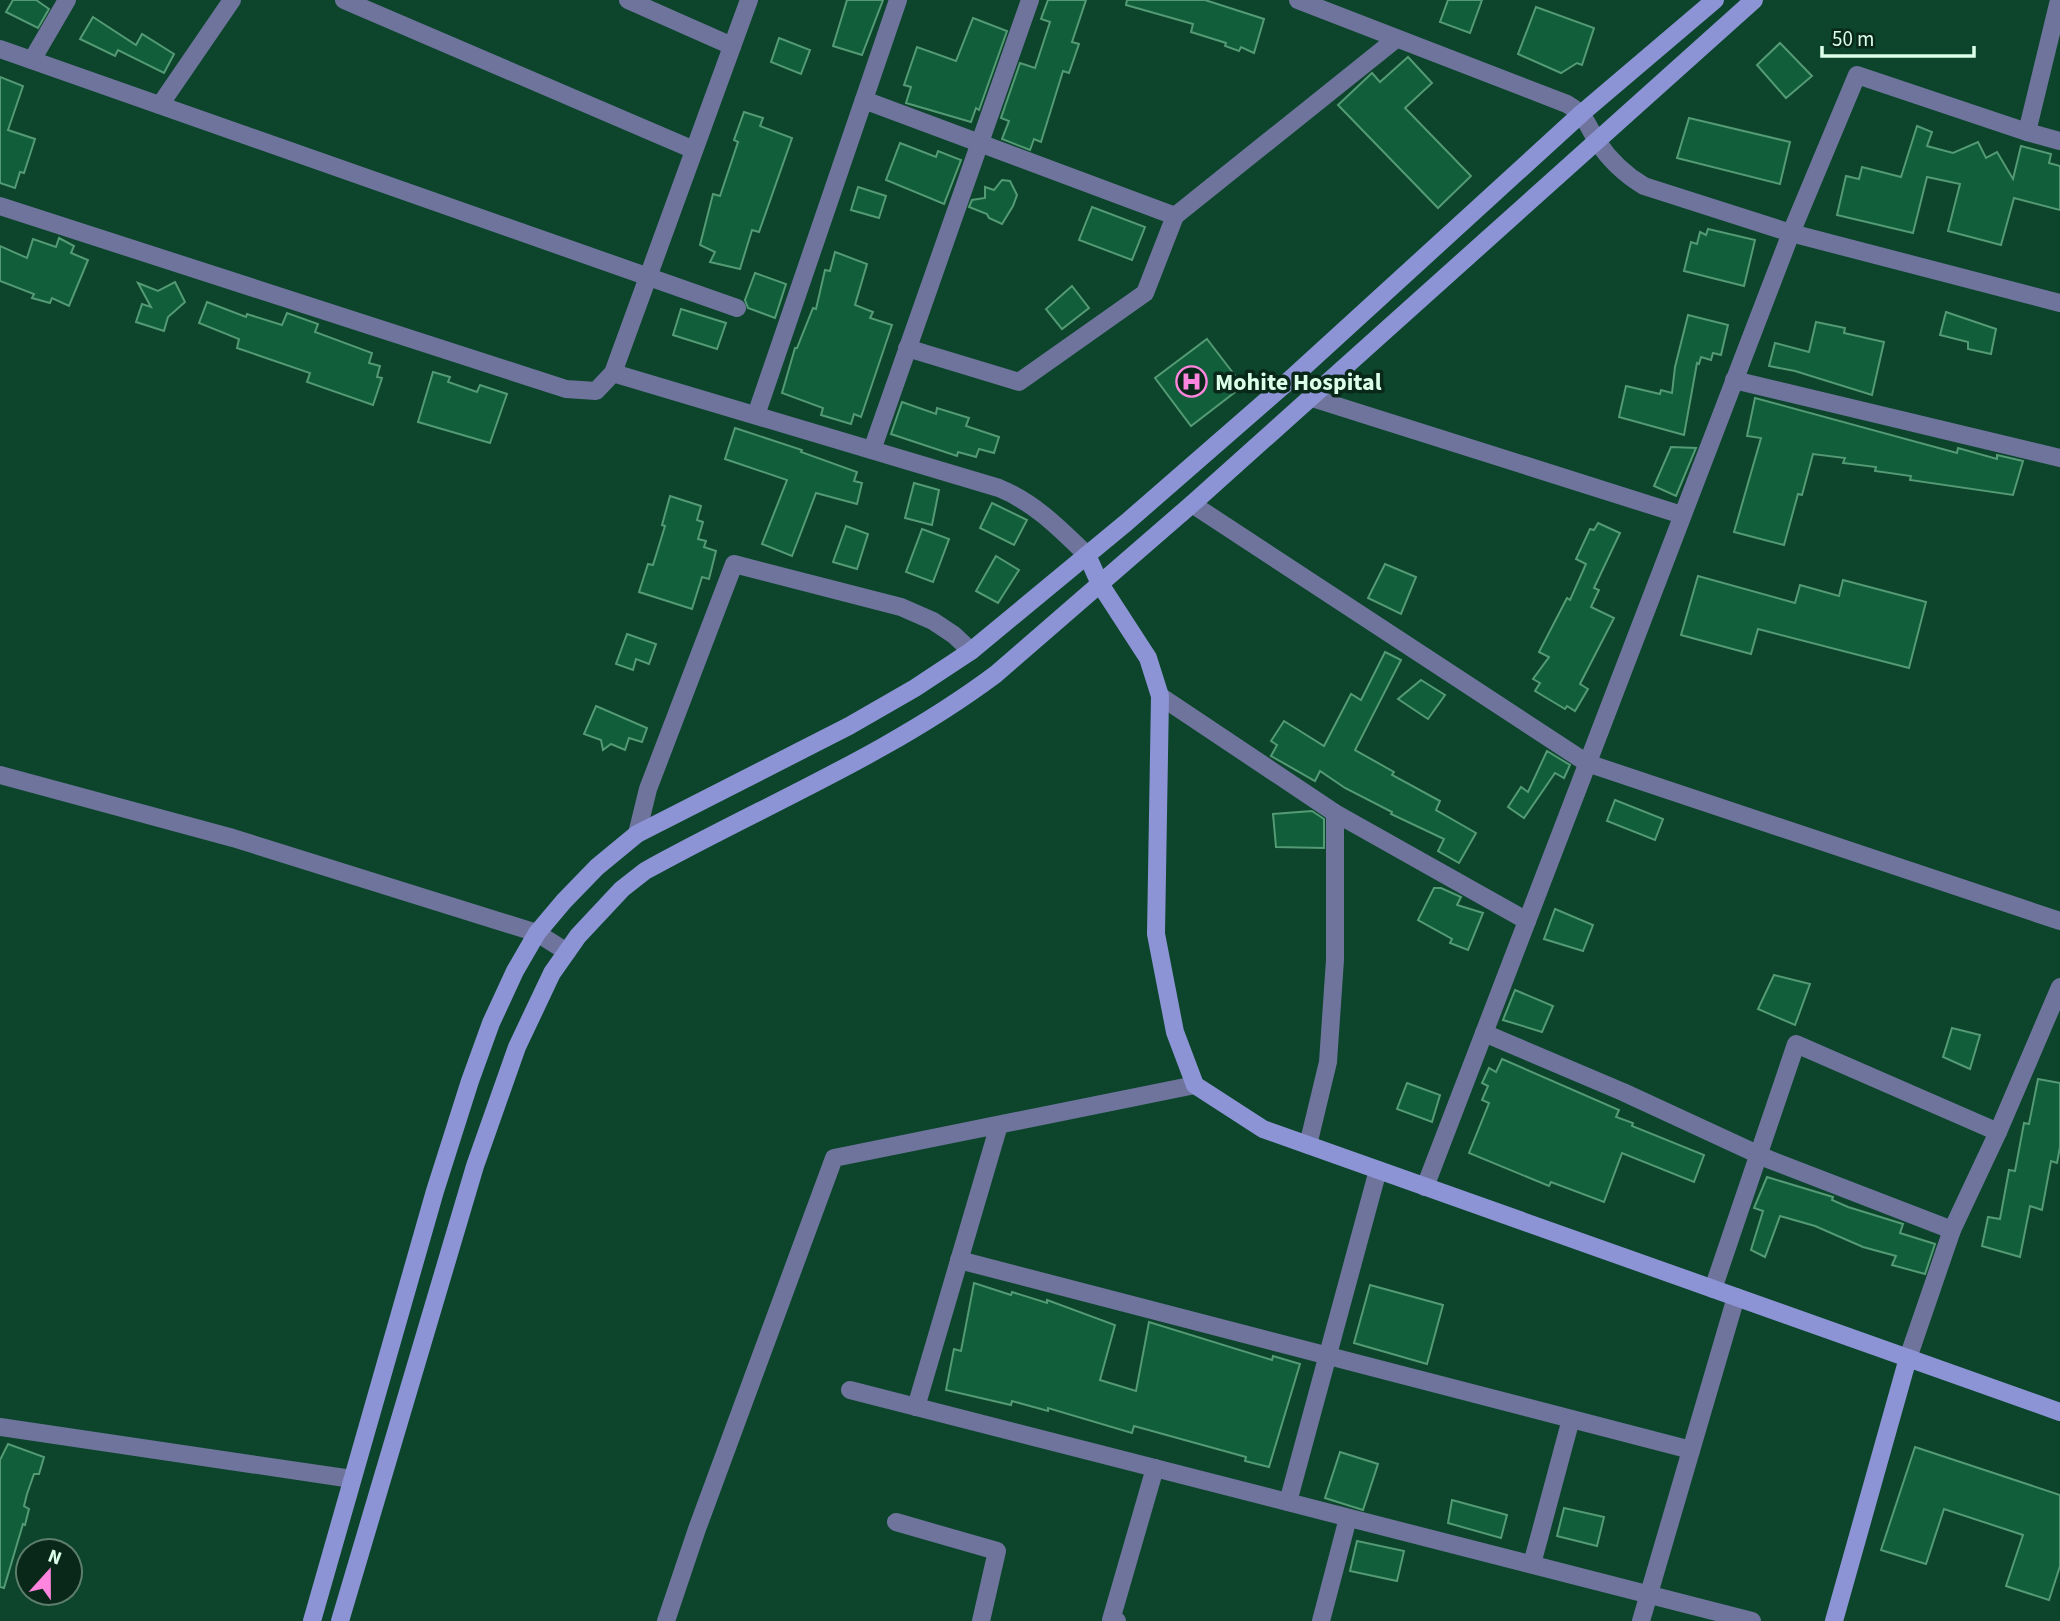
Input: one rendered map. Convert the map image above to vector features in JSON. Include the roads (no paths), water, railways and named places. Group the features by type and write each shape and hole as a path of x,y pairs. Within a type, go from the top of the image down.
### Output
{"main road":[{"path":"340,1621 475,1166 534,1007 552,973 578,936 622,889 645,871 896,740 965,697 1048,632 1754,0"},
{"path":"312,1621 435,1191 470,1081 491,1023 515,971 537,933 597,867 637,834 849,726 971,652 1283,386 1582,113 1711,1"},
{"path":"1087,555 1100,584 1147,658 1160,696 1156,934 1175,1032 1195,1085 1263,1129 2060,1412"},
{"path":"1834,1621 1908,1358"}],"street":[{"path":"32,60 68,0"},
{"path":"160,105 232,0"},
{"path":"344,0 694,150"},
{"path":"628,0 732,46"},
{"path":"0,206 566,389 596,391 613,373 749,0"},
{"path":"756,415 898,0"},
{"path":"872,450 1030,0"},
{"path":"1298,0 1548,95 1582,113 1597,141 1622,173 1644,186 1791,233 2060,303"},
{"path":"2028,132 2059,0"},
{"path":"907,348 1019,382 1145,293 1175,216 1396,39"},
{"path":"0,49 737,309"},
{"path":"1425,1187 1791,233 1857,75 2060,141"},
{"path":"864,100 1175,216"},
{"path":"613,373 999,488 1020,497 1042,512 1087,555"},
{"path":"1734,380 2060,458"},
{"path":"1312,398 1682,515"},
{"path":"1192,505 1587,764 2060,921"},
{"path":"637,834 648,789 734,564 901,607 933,621 954,635 971,652"},
{"path":"1160,696 1335,813 1527,921"},
{"path":"0,775 233,838 537,933 567,952"},
{"path":"1308,1145 1328,1062 1335,960 1335,813"},
{"path":"1908,1358 1952,1230 1998,1132 2060,987"},
{"path":"1484,1033 1623,1092 1758,1154 1952,1230"},
{"path":"1713,1289 1796,1044 1998,1132"},
{"path":"666,1621 697,1529 834,1158 1195,1085"},
{"path":"916,1407 999,1125"},
{"path":"1288,1502 1378,1170"},
{"path":"959,1260 1691,1450"},
{"path":"1641,1621 1737,1297"},
{"path":"850,1390 1752,1621"},
{"path":"1532,1564 1571,1419"},
{"path":"0,1427 352,1479"},
{"path":"1116,1621 1111,1620 1155,1468"},
{"path":"1321,1621 1348,1518"},
{"path":"896,1522 997,1551 981,1621"}],"place":[{"name":"Mohite Hospital","path":"1192,382"}]}
